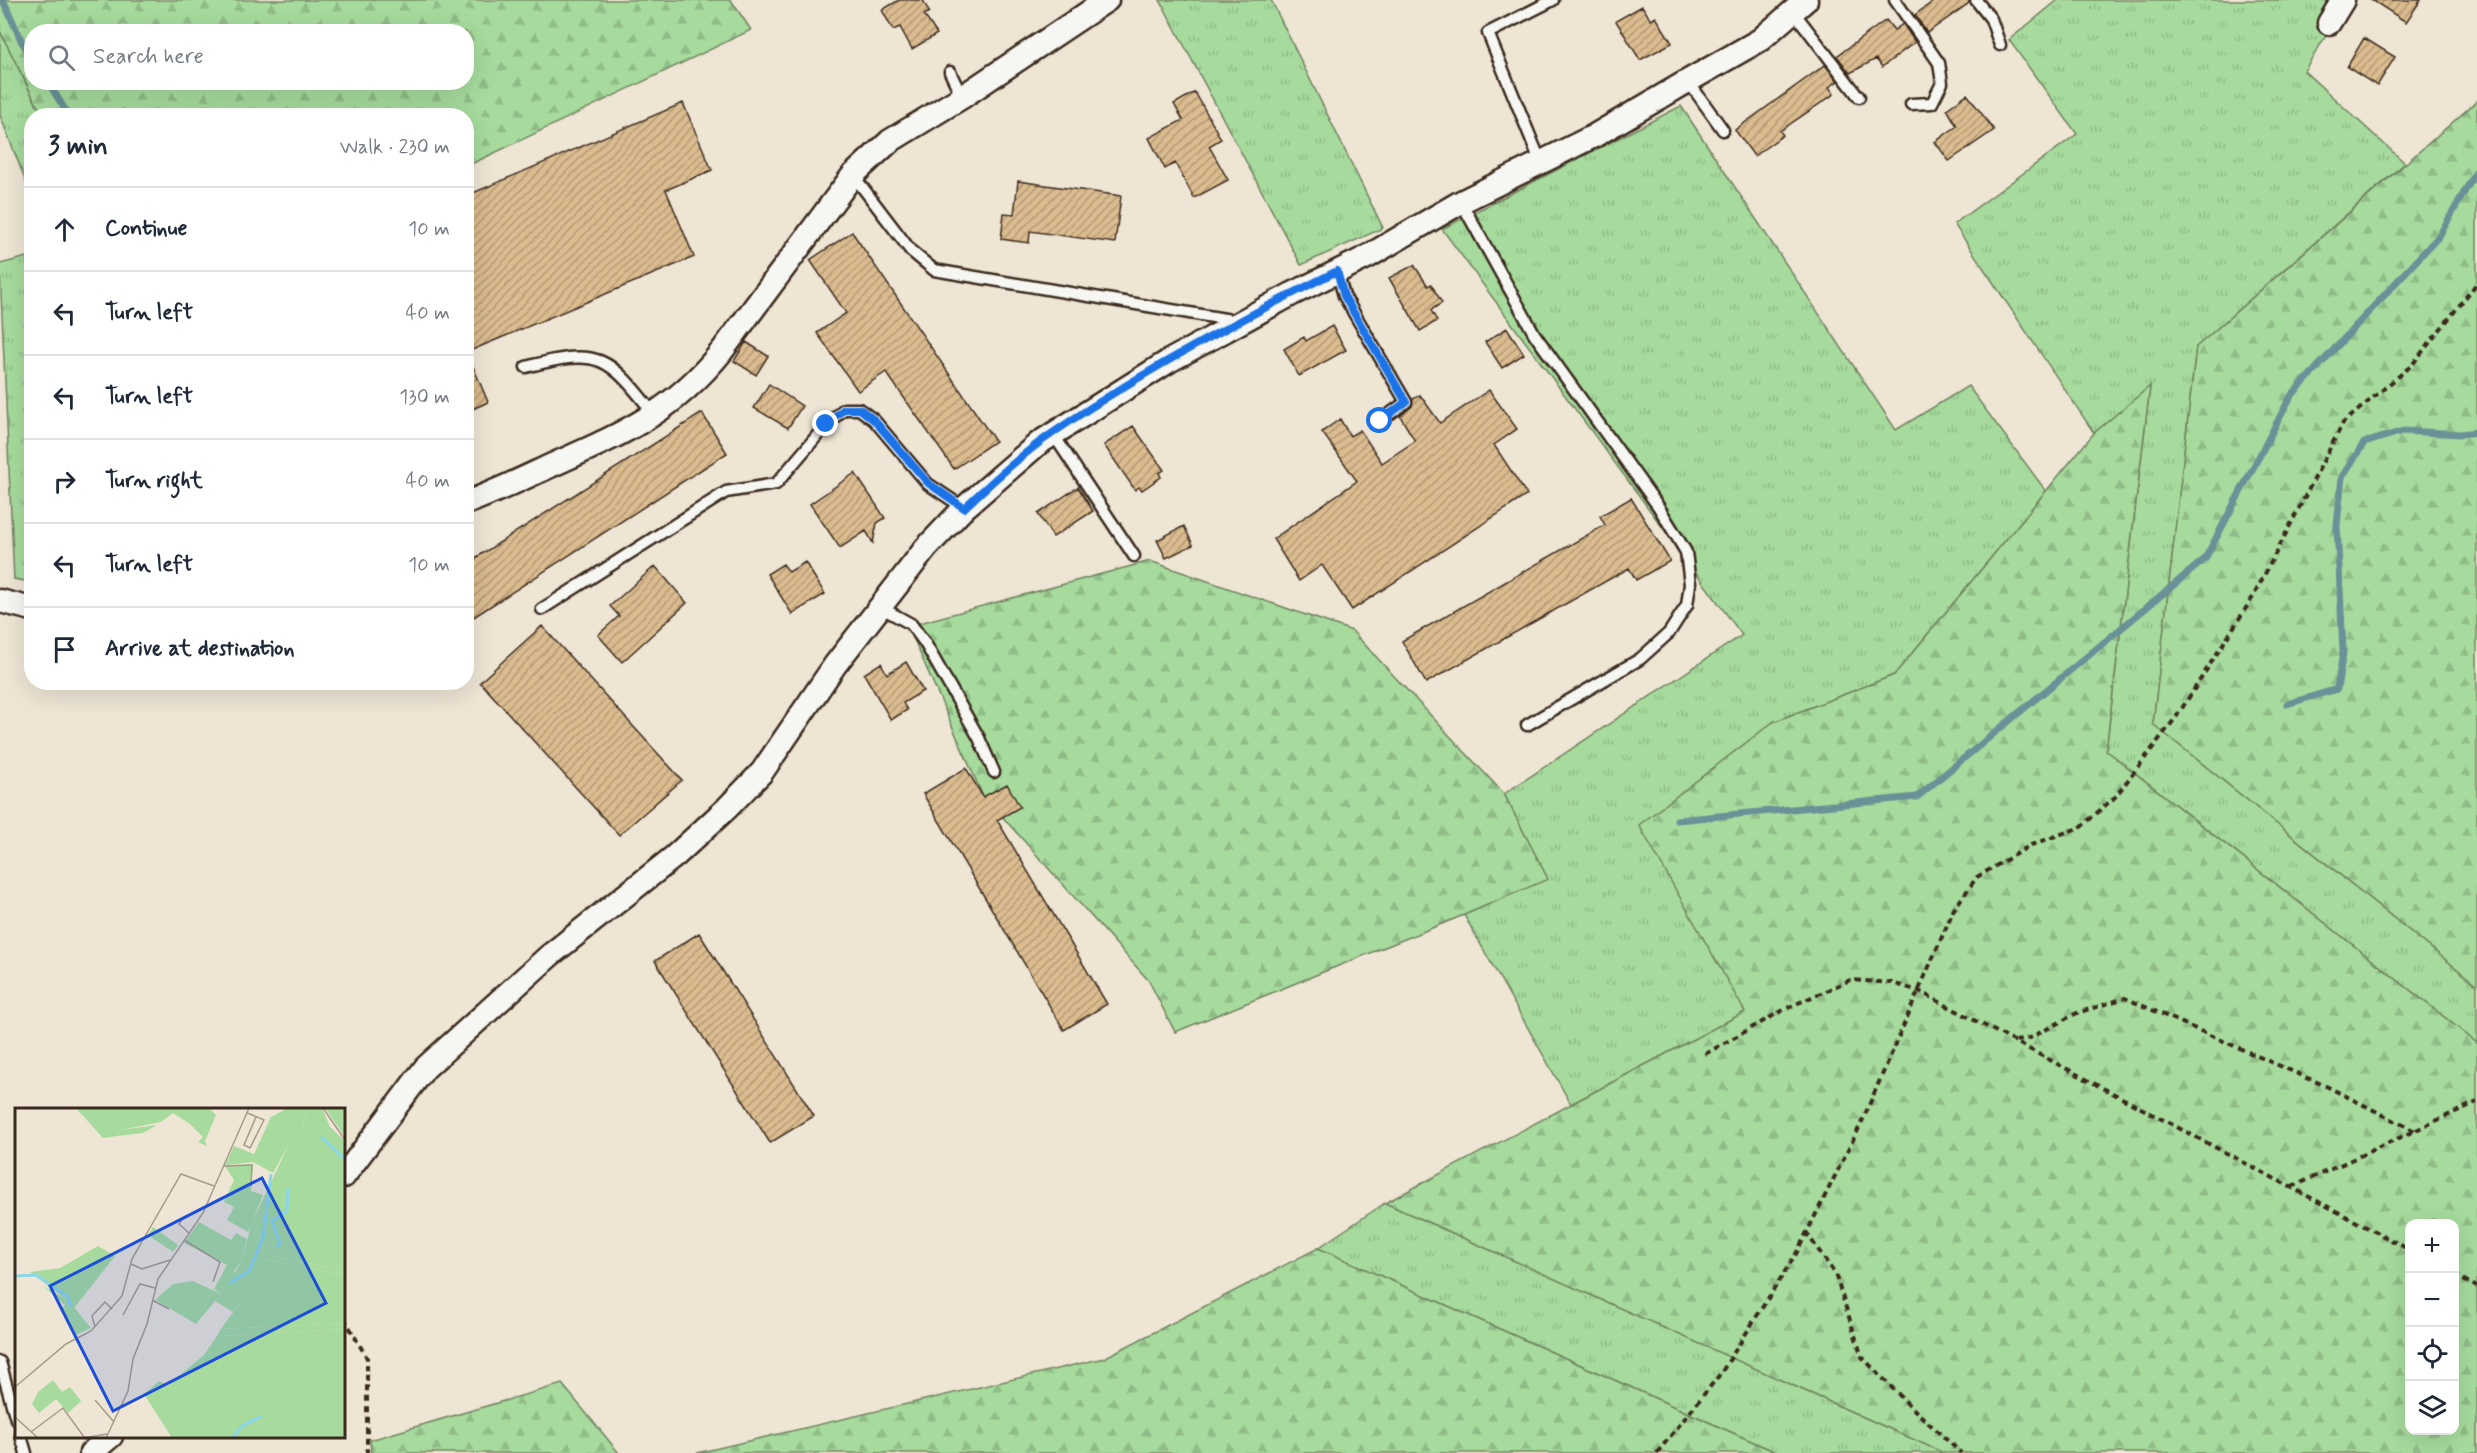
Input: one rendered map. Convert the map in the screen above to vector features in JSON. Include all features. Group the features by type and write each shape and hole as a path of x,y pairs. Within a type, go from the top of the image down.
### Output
{"street":[{"path":"474,495 624,433 676,400 704,374 854,176 890,141 962,97 1107,0"},
{"path":"2329,22 2343,0"},
{"path":"345,1175 425,1068 549,956 675,856 762,772 835,665 882,608 926,548 964,508 1039,443 1169,361 1461,202 1541,163 1760,40 1799,5"},
{"path":"0,601 24,607"},
{"path":"91,1453 110,1438"}],"lane":[{"path":"1541,163 1488,33 1553,0"},
{"path":"1896,0 1939,63 1942,83 1932,103 1911,104"},
{"path":"1976,0 1991,19 2000,45"},
{"path":"1799,5 1859,97"},
{"path":"950,72 962,97"},
{"path":"1688,81 1723,130"},
{"path":"854,176 911,251 934,270 1241,321"},
{"path":"1461,202 1535,335 1658,506 1686,552 1690,584 1687,605 1669,633 1640,659 1527,725"},
{"path":"1337,271 1344,296 1406,402 1380,421"},
{"path":"526,367 564,357 594,358 617,369 654,414"},
{"path":"542,609 726,492 776,484 826,424 844,409 860,409 874,420 928,483 964,508"},
{"path":"1053,434 1134,556"},
{"path":"882,608 911,624 925,642 979,738 994,772"},
{"path":"0,1362 15,1415"},
{"path":"21,1438 26,1453"}],"path":[{"path":"1657,1453 1721,1373 1796,1254 1860,1126 1954,909 1977,877 2031,845 2081,827 2115,797 2177,716 2253,597 2343,423 2412,365 2477,283"},
{"path":"1705,1054 1787,1008 1850,980 1892,983 1919,991 2405,1248"},
{"path":"2015,1041 2030,1038 2077,1013 2125,998 2328,1087 2415,1131"},
{"path":"2292,1187 2477,1102"},
{"path":"1806,1232 1835,1274 1862,1357 1961,1453"},
{"path":"2459,1278 2477,1287"},
{"path":"345,1320 367,1358 367,1453"}],"green space":[{"path":"0,0 731,0 751,30 474,163 474,108 38,108 30,90 474,90 474,24 24,24 24,79 0,31"},
{"path":"1160,0 1271,0 1383,228 1301,265"},
{"path":"2058,0 2348,0 2304,71 2405,163 2196,347 2153,724 2477,985 2477,1043 2106,750 2150,387 2094,433 1954,224 2077,134 2009,40"},
{"path":"0,31 24,79 24,90 30,90 38,108 24,108 24,177 0,115"},
{"path":"2477,101 2477,985 2153,724 2196,347"},
{"path":"1681,106 1896,430 1968,386 2046,491 1894,675 1773,722 1745,1012 1571,1104 1464,915 1547,878 1504,794 1742,635 1442,229"},
{"path":"24,258 24,581 14,579 0,264"},
{"path":"2150,386 2106,750 2477,1043 2477,1453 1944,1453 1385,1203 1745,1012 1639,825 1773,722 1894,675 2094,433"},
{"path":"1150,561 1352,631 1504,794 1548,879 1175,1032 1149,981 982,794 908,626"},
{"path":"1385,1203 1944,1453 1778,1453 1318,1248"},
{"path":"1318,1248 1778,1453 697,1453 1104,1358"},
{"path":"562,1384 619,1453 371,1453 370,1440"}],"building":[{"path":"899,0 923,0 929,12 924,15 937,34 912,49 900,27 893,30 882,10"},
{"path":"1935,0 1969,0 1969,3 1927,33 1915,15"},
{"path":"2372,0 2421,0 2406,22"},
{"path":"1642,6 1651,20 1656,17 1672,43 1640,60 1616,21"},
{"path":"1886,20 1894,30 1903,24 1915,42 1882,67 1876,59 1850,73 1837,56"},
{"path":"2364,38 2395,57 2377,86 2347,67"},
{"path":"1825,65 1838,81 1829,87 1834,94 1780,131 1783,135 1754,156 1735,130"},
{"path":"1195,92 1221,139 1209,146 1228,180 1194,198 1175,163 1165,169 1149,138 1183,120 1174,104"},
{"path":"1967,94 1994,130 1949,161 1935,142 1957,126 1947,109"},
{"path":"683,103 712,170 666,190 694,257 474,349 474,193"},
{"path":"1018,181 1121,196 1115,243 1030,231 1029,243 1001,239 1004,213 1014,214"},
{"path":"852,232 995,441 954,469 886,372 858,391 817,333 846,313 810,260"},
{"path":"1414,265 1428,286 1431,284 1442,303 1431,310 1437,321 1420,331 1389,278"},
{"path":"1332,326 1346,350 1299,376 1284,349 1304,337 1306,341"},
{"path":"1507,328 1524,354 1502,368 1485,342"},
{"path":"746,342 768,356 756,375 734,361"},
{"path":"474,369 488,402 474,408"},
{"path":"769,384 802,406 788,428 754,408"},
{"path":"1489,390 1517,429 1494,445 1527,495 1352,610 1322,565 1299,581 1273,539 1357,481 1322,432 1340,419 1350,436 1360,430 1382,463 1415,441 1400,416 1412,406 1413,399 1420,395 1440,423"},
{"path":"702,413 727,453 474,617 474,559"},
{"path":"1133,426 1164,470 1159,473 1161,477 1142,490 1139,487 1135,490 1104,445"},
{"path":"855,473 885,518 877,523 873,543 866,531 840,548 810,504"},
{"path":"1078,487 1093,511 1053,537 1038,514"},
{"path":"1631,498 1670,561 1636,580 1629,568 1426,683 1402,641 1605,525 1600,516"},
{"path":"1184,526 1193,545 1166,558 1157,540"},
{"path":"805,562 825,594 792,614 767,574 783,564 789,572"},
{"path":"655,566 687,603 622,662 598,635 619,616 610,606"},
{"path":"542,626 682,780 619,835 480,682"},
{"path":"906,662 923,691 903,703 907,710 891,720 864,674 881,663 887,674"},
{"path":"966,768 983,797 1007,784 1020,807 997,820 1107,1004 1064,1030 923,794"},
{"path":"699,933 814,1116 770,1143 655,961"}],"waterway":[{"path":"3,0 24,45"},
{"path":"53,90 64,108"},
{"path":"1677,820 1917,797 2205,559 2291,396 2439,236 2477,170"},
{"path":"2287,704 2337,689 2343,652 2337,525 2342,477 2364,443 2403,431 2461,434 2477,432"}],"route":[{"path":"826,424 844,409 860,409 874,420 928,483 964,508 1039,443 1095,407 1169,361 1337,271 1344,296 1406,402 1380,421"}]}
